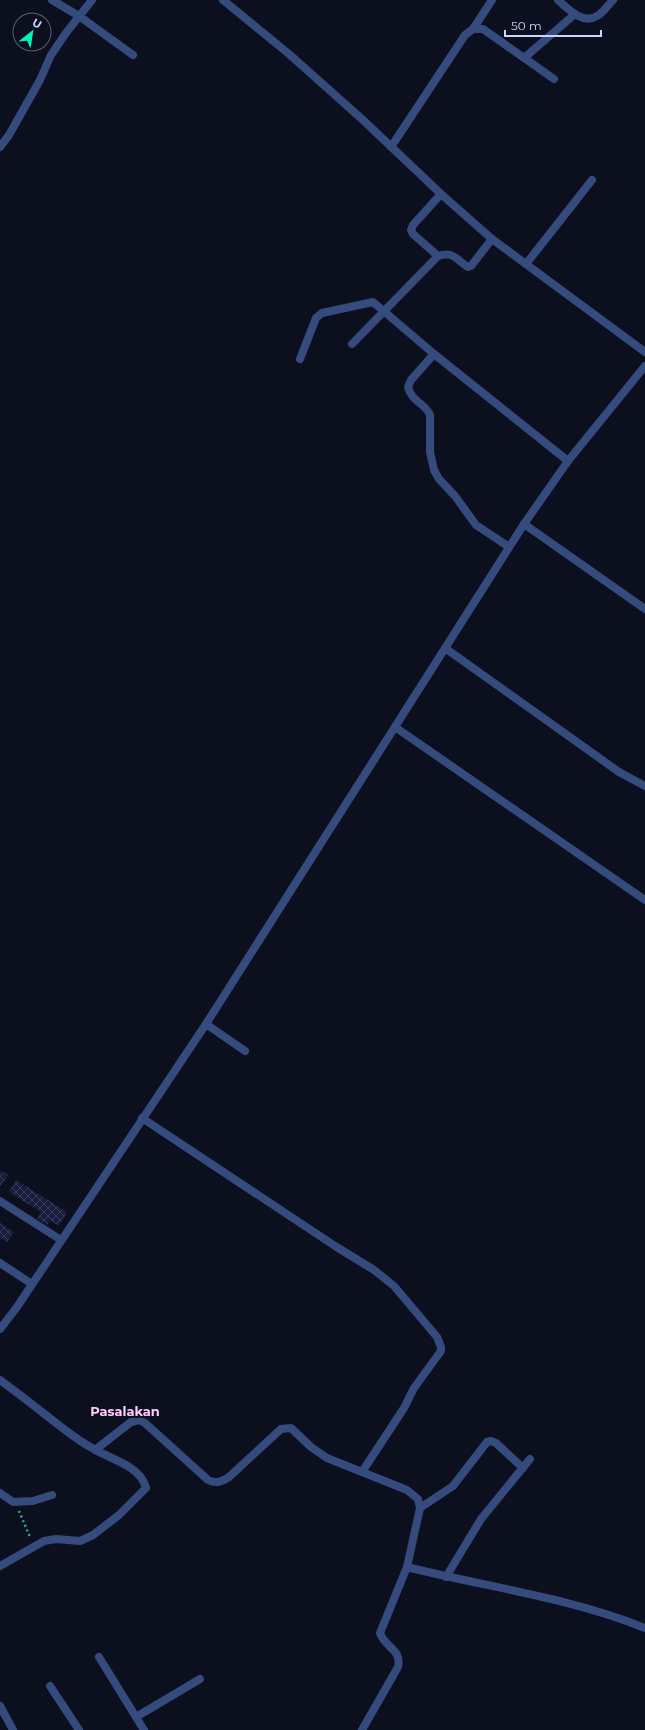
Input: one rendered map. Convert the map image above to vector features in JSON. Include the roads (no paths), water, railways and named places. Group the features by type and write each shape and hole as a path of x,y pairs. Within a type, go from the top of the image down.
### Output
{"street":[{"path":"52,0 79,16 133,55"},
{"path":"0,147 9,135 37,87 52,54 92,0"},
{"path":"223,0 289,54 492,239 645,352"},
{"path":"391,147 465,35 473,29 492,0"},
{"path":"558,0 574,14 590,19 597,16 613,0"},
{"path":"524,58 574,14"},
{"path":"473,29 483,29 505,43 554,79"},
{"path":"526,264 592,180"},
{"path":"438,256 413,234 411,230 413,225 441,194"},
{"path":"352,344 438,256 447,253 468,267 471,266 492,239"},
{"path":"300,359 316,318 322,313 373,302 434,354 568,461"},
{"path":"434,354 411,380 408,388 413,398 428,411 430,415 430,452 434,470 439,479 458,501 473,522 483,531 509,547"},
{"path":"0,1329 32,1284 206,1024 524,524 568,461 645,366"},
{"path":"524,524 645,609"},
{"path":"445,648 619,772 645,786"},
{"path":"395,727 645,900"},
{"path":"206,1024 245,1051"},
{"path":"142,1118 335,1246 374,1270 394,1286 437,1337 441,1346 441,1351 414,1388 404,1408 362,1472"},
{"path":"0,1201 61,1240"},
{"path":"0,1263 32,1284"},
{"path":"0,1380 84,1444 120,1460 146,1484 146,1490 93,1535 80,1541 56,1539 44,1541 0,1566"},
{"path":"95,1450 131,1422 139,1420 145,1423 213,1483 220,1482 229,1477 281,1429 291,1428 311,1447 327,1458 407,1490 418,1499 420,1508 407,1567 380,1633 382,1639 398,1655 400,1660 398,1667 363,1730"},
{"path":"420,1508 452,1486 487,1442 491,1441 496,1443 524,1468"},
{"path":"446,1577 481,1518 530,1459"},
{"path":"0,1493 13,1502 33,1501 52,1495"},
{"path":"407,1567 446,1577 532,1594 615,1616 645,1628"},
{"path":"100,1658 144,1730"},
{"path":"136,1717 200,1679"},
{"path":"50,1686 79,1730"},
{"path":"0,1706 13,1730"}],"district":[{"name":"Pasalakan","path":"125,1411"}]}
